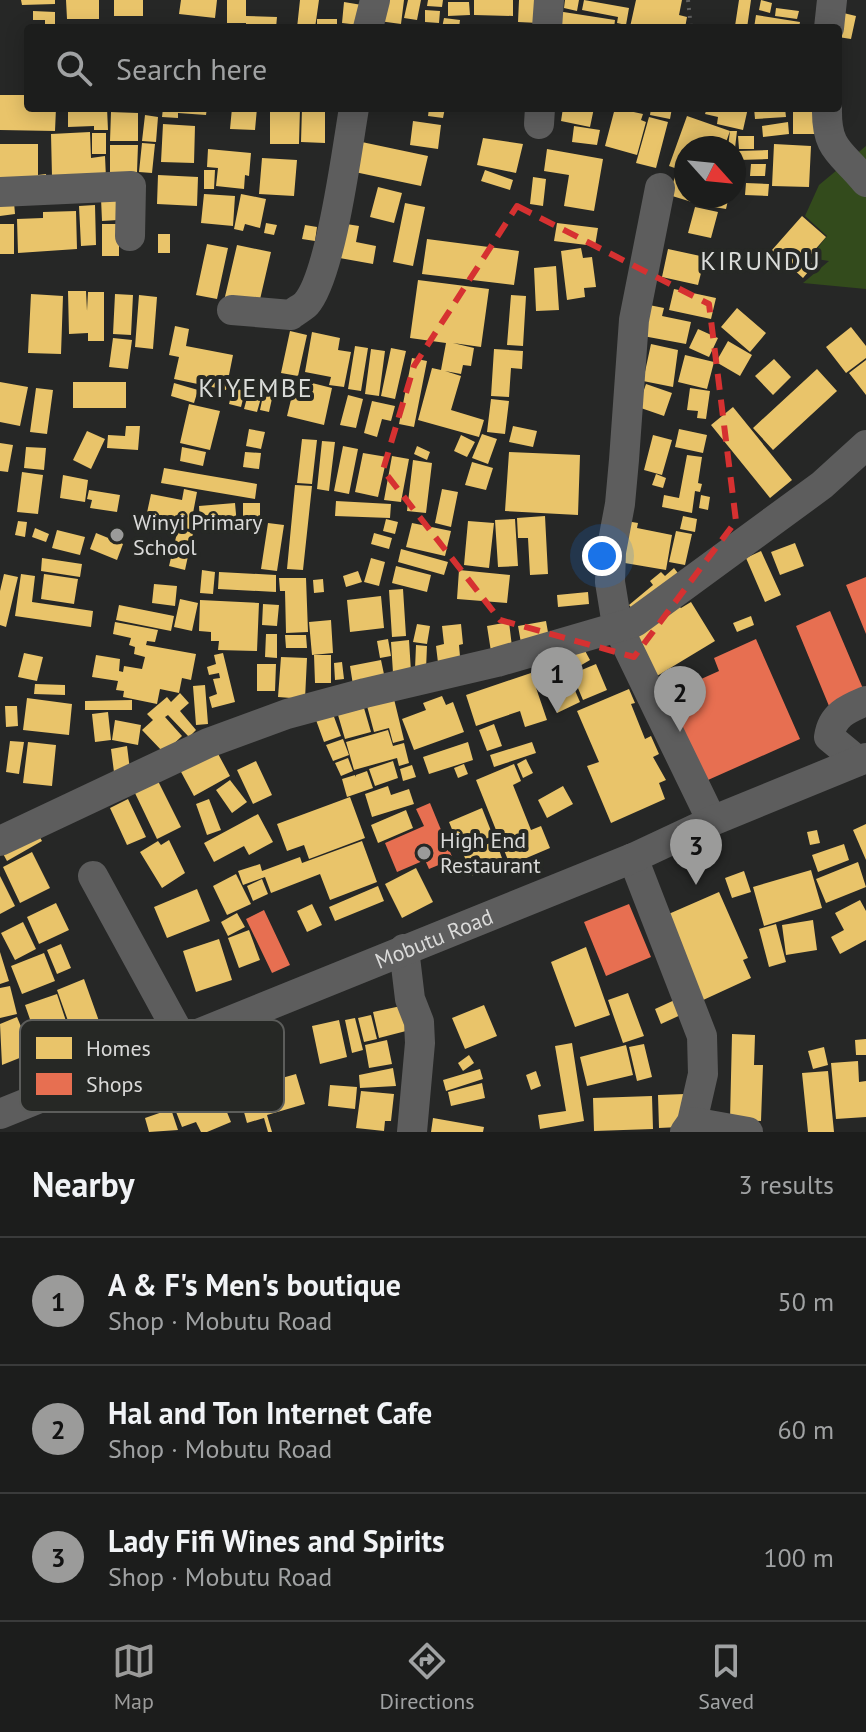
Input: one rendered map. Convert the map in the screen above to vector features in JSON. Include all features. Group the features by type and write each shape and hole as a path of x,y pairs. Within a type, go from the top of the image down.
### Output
{"street":[{"path":"369,24 375,0"},
{"path":"547,24 549,0"},
{"path":"829,24 832,0"},
{"path":"232,310 291,315 306,304 321,274 353,112"},
{"path":"827,112 830,140 866,182"},
{"path":"0,192 131,186 130,236"},
{"path":"660,188 633,334 620,504 611,552 610,582 617,625 712,821"},
{"path":"0,841 208,743 287,714 497,662 641,619 822,485 866,445"},
{"path":"862,760 829,737 831,725 838,715 866,701"},
{"name":"Mobutu Road","path":"229,1020 633,858 712,821 862,760"},
{"path":"633,858 702,1036 703,1074 688,1127 748,1132"},
{"path":"93,876 172,1020"},
{"path":"404,949 410,999 419,1022 420,1043 412,1132"},
{"name":"Mobutu Road","path":"0,1114 20,1106"}],"path":[{"path":"688,0 691,24"}],"highlighted area":[{"path":"517,206 709,304 736,521 634,657 500,620 383,470 414,366"}],"green space":[{"path":"866,146 866,289 803,283 829,261 810,258 827,236 805,216 819,185"}],"building: Homes":[{"path":"21,0 55,0 55,4 22,5"},
{"path":"66,0 99,0 99,19 67,19"},
{"path":"114,0 143,0 143,16 114,16"},
{"path":"181,0 217,0 215,18 179,14"},
{"path":"227,0 246,0 246,16 277,17 276,24 227,23"},
{"path":"300,0 319,0 316,24 297,24"},
{"path":"382,0 404,0 401,24 379,21"},
{"path":"408,0 421,0 417,20 404,18"},
{"path":"428,0 443,0 442,7 427,6"},
{"path":"474,0 513,0 513,16 474,15"},
{"path":"519,0 540,0 539,23 518,22"},
{"path":"565,0 579,0 577,11 564,8"},
{"path":"584,0 629,8 626,24 617,23 618,17 582,10"},
{"path":"636,0 682,0 679,15 687,17 686,24 631,24"},
{"path":"739,0 751,0 748,24 735,24"},
{"path":"761,0 772,3 770,13 759,10"},
{"path":"344,2 362,5 359,24 342,23"},
{"path":"448,2 469,2 470,15 448,16"},
{"path":"776,8 799,11 797,19 775,16"},
{"path":"425,10 440,11 439,23 425,22"},
{"path":"33,11 55,12 55,24 33,20"},
{"path":"557,11 615,20 614,24 555,24"},
{"path":"835,11 856,16 851,39 842,38 842,24 836,24"},
{"path":"756,15 800,22 800,24 755,24"},
{"path":"444,18 460,20 460,24 443,24"},
{"path":"317,19 337,19 337,24 317,24"},
{"path":"0,95 24,95 24,112 56,112 55,131 0,130"},
{"path":"68,112 107,112 108,130 94,130 94,126 68,127"},
{"path":"111,112 138,113 138,141 110,141"},
{"path":"163,112 206,112 206,115 178,113 178,118 162,117"},
{"path":"232,112 257,112 255,130 230,129"},
{"path":"270,112 300,112 299,144 270,144"},
{"path":"302,112 325,112 325,143 301,142"},
{"path":"428,112 444,112 443,118 428,116"},
{"path":"562,112 593,112 590,127 561,121"},
{"path":"614,112 643,114 641,120 646,122 637,155 605,146"},
{"path":"650,112 671,112 670,119 650,115"},
{"path":"747,112 743,130 717,124 718,117 705,114"},
{"path":"754,112 785,112 786,117 755,119"},
{"path":"793,112 818,112 818,134 793,134"},
{"path":"145,115 158,117 156,142 142,141"},
{"path":"687,116 730,131 728,136 680,136"},
{"path":"649,117 668,122 656,168 636,163"},
{"path":"413,121 441,125 438,149 410,145"},
{"path":"788,122 789,134 763,137 762,126"},
{"path":"163,124 195,126 194,163 161,162"},
{"path":"574,126 600,130 597,145 572,142"},
{"path":"90,132 91,158 105,156 106,178 52,177 51,134"},
{"path":"92,133 106,133 106,154 92,154"},
{"path":"746,136 754,136 754,149 746,149"},
{"path":"483,138 523,144 516,173 477,165"},
{"path":"357,141 428,156 421,186 350,171"},
{"path":"142,143 155,144 152,173 139,172"},
{"path":"0,144 38,144 38,175 46,174 47,184 0,185"},
{"path":"774,144 811,146 809,187 772,186"},
{"path":"110,145 138,145 137,172 110,172"},
{"path":"208,149 251,153 249,176 245,175 244,189 216,186 218,168 207,167"},
{"path":"547,149 603,159 594,211 564,206 569,175 544,171"},
{"path":"768,150 768,159 746,160 746,151"},
{"path":"262,158 297,160 294,196 259,194"},
{"path":"751,164 766,164 765,176 750,176"},
{"path":"204,170 215,170 214,189 204,189"},
{"path":"485,170 513,180 510,190 481,181"},
{"path":"158,175 198,177 197,206 157,204"},
{"path":"533,177 546,179 543,206 530,204"},
{"path":"674,180 674,197 669,195"},
{"path":"746,183 769,184 768,196 746,195"},
{"path":"378,187 402,193 394,223 370,217"},
{"path":"204,194 235,196 233,226 201,223"},
{"path":"241,194 266,199 260,228 245,224 243,231 234,229"},
{"path":"117,196 118,220 102,221 101,198"},
{"path":"14,202 15,214 0,216 0,204"},
{"path":"405,203 425,207 413,266 393,262"},
{"path":"95,205 96,245 81,246 79,206"},
{"path":"695,208 718,212 711,238 688,233"},
{"path":"76,211 77,249 18,253 17,219 43,218 43,212"},
{"path":"802,216 826,237 807,259 814,265 803,278 772,250"},
{"path":"266,223 277,225 274,235 264,233"},
{"path":"340,223 359,226 356,242 376,246 373,264 334,257"},
{"path":"557,223 598,228 595,246 554,241"},
{"path":"0,224 14,224 14,254 0,254"},
{"path":"102,224 119,224 119,256 102,256"},
{"path":"305,225 317,227 315,241 302,239"},
{"path":"158,234 170,234 170,253 158,253"},
{"path":"427,239 519,251 514,285 422,274"},
{"path":"207,244 228,248 217,299 196,295"},
{"path":"237,245 271,252 258,308 224,301"},
{"path":"581,248 583,258 592,257 596,287 584,288 585,297 567,300 561,251"},
{"path":"668,249 705,257 698,285 662,277"},
{"path":"556,266 559,310 536,311 534,268"},
{"path":"418,280 489,289 481,347 453,343 474,348 471,366 463,365 461,374 445,371 461,376 451,410 484,420 479,437 418,420 432,368 441,370 446,343 410,338"},
{"path":"674,289 716,298 711,319 669,310"},
{"path":"68,291 86,291 87,311 88,292 104,292 104,341 88,341 88,333 69,334"},
{"path":"31,294 63,296 61,354 28,353"},
{"path":"115,294 133,295 131,335 113,334"},
{"path":"139,295 157,297 153,349 135,347"},
{"path":"511,295 526,296 523,346 507,345"},
{"path":"649,305 664,308 662,316 691,322 686,344 643,336"},
{"path":"737,308 766,333 750,352 721,327"},
{"path":"175,326 189,329 186,346 233,355 226,390 174,379 179,357 169,355"},
{"path":"851,327 866,346 866,358 846,373 826,347"},
{"path":"698,329 718,338 709,357 689,348"},
{"path":"290,331 307,335 298,376 281,373"},
{"path":"312,332 340,338 338,350 351,352 344,387 329,385 331,377 305,372"},
{"path":"113,338 132,340 128,369 109,367"},
{"path":"728,341 752,355 740,376 716,362"},
{"path":"651,344 678,350 673,387 643,381"},
{"path":"355,346 368,348 361,391 348,389"},
{"path":"391,348 406,351 395,399 381,396"},
{"path":"371,349 385,351 379,396 365,394"},
{"path":"494,349 523,351 522,369 511,368 509,397 491,396"},
{"path":"685,355 714,362 707,389 678,382"},
{"path":"412,358 427,361 414,427 399,424"},
{"path":"774,359 791,377 773,395 755,376"},
{"path":"866,360 866,395 849,373"},
{"path":"817,369 837,391 773,450 753,428"},
{"path":"296,379 332,388 324,425 287,416"},
{"path":"0,382 28,387 20,426 0,422"},
{"path":"73,382 126,382 126,408 73,408"},
{"path":"174,383 198,390 194,403 171,396"},
{"path":"251,383 264,387 257,412 244,409"},
{"path":"646,384 672,393 664,416 638,407"},
{"path":"36,388 53,390 47,434 30,432"},
{"path":"233,388 245,391 241,407 229,404"},
{"path":"690,388 710,391 706,419 697,418 698,411 687,410"},
{"path":"264,391 273,394 269,412 260,410"},
{"path":"348,395 363,399 356,428 340,425"},
{"path":"491,399 509,401 505,434 487,432"},
{"path":"372,401 395,406 391,421 382,419 377,437 364,433"},
{"path":"189,404 220,411 210,450 180,443"},
{"path":"733,407 792,480 770,498 711,425"},
{"path":"126,426 140,426 138,450 107,448 108,435 125,436"},
{"path":"513,426 537,431 533,447 509,442"},
{"path":"249,429 265,432 261,449 246,446"},
{"path":"679,429 707,435 703,453 675,447"},
{"path":"87,431 105,439 91,469 73,460"},
{"path":"482,434 497,439 488,464 472,458"},
{"path":"461,435 475,442 467,457 454,451"},
{"path":"653,435 672,440 662,475 644,470"},
{"path":"302,439 317,440 312,484 297,483"},
{"path":"322,441 335,442 329,491 317,489"},
{"path":"0,443 13,445 8,472 0,471"},
{"path":"343,446 358,449 349,494 334,491"},
{"path":"417,446 430,452 427,460 414,454"},
{"path":"26,447 46,448 44,470 24,468"},
{"path":"182,447 206,452 203,466 180,461"},
{"path":"245,452 261,453 259,469 243,467"},
{"path":"509,452 580,455 578,515 505,511"},
{"path":"363,453 387,457 378,497 355,492"},
{"path":"687,455 702,457 698,483 702,484 700,492 695,491 692,513 662,507 664,495 679,498"},
{"path":"392,456 409,459 401,502 384,500"},
{"path":"413,460 432,463 426,513 407,511"},
{"path":"472,462 493,468 486,490 465,485"},
{"path":"164,468 257,484 255,499 161,483"},
{"path":"22,472 43,475 38,514 17,512"},
{"path":"656,474 666,478 663,488 652,485"},
{"path":"63,475 88,480 85,502 60,498"},
{"path":"295,485 312,486 303,570 287,569"},
{"path":"184,489 197,492 190,529 145,522 151,494 182,500"},
{"path":"442,489 458,492 451,527 435,523"},
{"path":"89,490 120,495 117,512 90,508 92,500 87,499"},
{"path":"701,495 710,497 708,510 699,508"},
{"path":"336,501 391,504 390,518 335,516"},
{"path":"235,503 237,525 224,526 224,520 200,522 199,506"},
{"path":"243,503 260,503 260,529 243,529"},
{"path":"545,516 548,574 530,575 528,538 518,538 517,518"},
{"path":"683,516 697,519 695,532 680,529"},
{"path":"386,519 398,522 395,534 383,531"},
{"path":"515,519 518,566 498,567 495,520"},
{"path":"18,521 27,522 25,537 15,535"},
{"path":"468,521 494,523 489,568 464,565"},
{"path":"626,521 638,523 637,528 672,535 666,570 619,562"},
{"path":"268,523 284,525 277,571 261,569"},
{"path":"412,523 451,531 445,556 406,547"},
{"path":"35,528 49,534 46,542 32,537"},
{"path":"178,529 193,533 185,570 169,566"},
{"path":"57,530 85,537 80,555 52,548"},
{"path":"676,531 692,534 685,565 669,562"},
{"path":"96,533 123,544 117,560 90,549"},
{"path":"374,533 392,538 389,549 371,544"},
{"path":"795,543 804,566 780,575 771,552"},
{"path":"401,549 448,562 444,575 398,562"},
{"path":"761,551 781,595 765,602 746,558"},
{"path":"42,558 82,564 80,577 41,571"},
{"path":"371,558 385,562 379,586 364,582"},
{"path":"396,566 431,575 427,592 392,583"},
{"path":"674,568 684,581 640,618 629,605 653,585 650,581 661,572 665,576"},
{"path":"202,570 215,572 213,594 200,593"},
{"path":"459,570 510,575 507,603 457,599"},
{"path":"358,571 362,582 346,587 343,576"},
{"path":"219,572 276,575 276,592 218,589"},
{"path":"4,574 18,577 6,627 0,625 0,591"},
{"path":"21,574 35,576 32,602 93,611 91,627 15,616"},
{"path":"44,574 78,579 74,604 41,599"},
{"path":"279,578 306,578 308,632 286,633 285,591 280,591"},
{"path":"323,579 324,592 314,593 313,580"},
{"path":"154,584 177,586 175,606 152,603"},
{"path":"403,589 406,636 392,637 389,590"},
{"path":"588,592 589,604 558,607 557,595"},
{"path":"381,596 384,628 350,632 347,600"},
{"path":"180,599 198,603 192,631 174,627"},
{"path":"200,600 259,603 257,651 218,650 219,641 211,641 211,632 199,631"},
{"path":"691,602 715,641 657,676 634,639 675,603 681,608"},
{"path":"263,604 279,605 277,626 262,625"},
{"path":"119,605 174,616 171,631 116,620"},
{"path":"751,616 754,625 737,632 733,623"},
{"path":"331,620 333,653 312,655 309,622"},
{"path":"546,621 549,638 521,643 518,626"},
{"path":"115,622 158,630 155,642 147,641 146,645 196,654 191,680 182,678 179,693 160,689 157,704 123,697 124,691 116,690 118,681 92,677 96,655 120,659 119,671 123,672 124,666 142,669 145,657 134,654 135,647 129,645 131,638 113,634"},
{"path":"509,622 513,655 492,658 487,626"},
{"path":"417,624 430,626 427,644 413,642"},
{"path":"461,624 461,668 439,671 436,646 444,644 442,626"},
{"path":"266,634 277,634 277,658 265,657"},
{"path":"285,635 306,635 307,648 286,648"},
{"path":"388,639 391,656 380,658 377,641"},
{"path":"409,640 411,672 393,673 391,642"},
{"path":"416,645 427,646 426,669 415,669"},
{"path":"583,647 590,660 561,677 554,664"},
{"path":"24,653 43,657 37,681 18,677"},
{"path":"223,653 235,702 212,708 209,697 217,694 213,679 220,678 219,673 209,675 207,667 216,664 214,655"},
{"path":"314,655 331,655 331,683 315,683"},
{"path":"281,657 307,658 305,699 278,697"},
{"path":"381,660 385,679 353,685 350,666"},
{"path":"342,662 344,679 335,680 334,663"},
{"path":"549,662 557,681 541,688 533,670"},
{"path":"257,664 276,664 275,691 257,691"},
{"path":"596,664 607,690 583,700 572,674"},
{"path":"531,673 547,720 525,727 520,711 476,726 466,695"},
{"path":"570,679 580,702 557,713 547,689"},
{"path":"35,684 65,685 65,695 34,694"},
{"path":"205,685 208,724 196,725 193,686"},
{"path":"629,689 635,703 631,704 645,739 651,736 659,754 653,757 666,780 659,783 665,799 611,823 587,766 599,762 577,711"},
{"path":"180,693 189,703 180,711 196,730 189,737 168,715 165,717 182,736 164,753 142,730 153,720 147,714 167,697 171,702"},
{"path":"442,696 446,705 453,702 464,732 414,750 402,719 426,710 423,703"},
{"path":"27,698 72,704 69,735 23,730"},
{"path":"394,699 404,740 393,743 389,728 374,732 367,706"},
{"path":"132,700 132,710 85,710 85,701"},
{"path":"5,706 17,706 18,726 6,727"},
{"path":"364,708 371,732 345,739 338,715"},
{"path":"108,712 111,740 95,742 92,714"},
{"path":"333,714 341,736 324,742 316,720"},
{"path":"115,720 141,725 138,745 112,740"},
{"path":"494,724 502,746 487,751 479,730"},
{"path":"388,730 393,746 404,743 409,763 399,766 397,758 354,770 346,742"},
{"path":"343,739 349,755 333,761 326,745"},
{"path":"10,741 24,742 19,774 6,772"},
{"path":"28,742 56,745 52,786 23,783"},
{"path":"468,742 473,760 429,774 423,757"},
{"path":"532,742 536,753 494,767 490,755"},
{"path":"127,746 130,770 114,772 111,749"},
{"path":"216,750 230,776 194,796 180,770"},
{"path":"348,758 353,771 341,776 335,763"},
{"path":"526,759 533,773 523,778 517,764"},
{"path":"256,761 272,795 253,804 237,770"},
{"path":"393,761 398,778 375,786 369,769"},
{"path":"464,764 468,774 458,778 454,768"},
{"path":"514,764 521,781 513,785 531,830 541,826 550,848 510,865 476,780"},
{"path":"412,765 416,777 403,781 400,769"},
{"path":"367,771 373,788 347,797 342,779"},
{"path":"157,779 181,827 157,839 134,791"},
{"path":"230,780 247,802 232,813 216,790"},
{"path":"388,786 391,795 409,789 414,804 372,817 365,794"},
{"path":"563,786 573,804 547,818 538,800"},
{"path":"350,797 365,838 309,859 304,845 287,851 277,824"},
{"path":"128,799 146,837 127,845 110,808"},
{"path":"209,799 221,830 207,835 196,804"},
{"path":"482,808 493,836 460,849 449,822"},
{"path":"406,810 413,828 378,843 371,825"},
{"path":"258,814 273,842 249,855 244,846 214,862 204,843"},
{"path":"866,824 866,860 853,830"},
{"path":"36,830 42,841 7,861 1,850"},
{"path":"817,830 820,843 810,845 807,832"},
{"path":"169,840 185,873 162,888 140,852 158,841 161,845"},
{"path":"362,841 377,882 330,900 320,874 271,893 265,877 243,885 238,871 260,864 262,871 300,857 302,863"},
{"path":"496,841 504,864 472,876 463,853"},
{"path":"844,844 849,860 818,872 812,855"},
{"path":"32,852 50,888 20,903 3,867"},
{"path":"858,862 866,887 826,903 816,879"},
{"path":"416,868 433,902 402,918 385,884"},
{"path":"811,870 822,908 764,926 753,887"},
{"path":"744,871 751,892 732,898 725,878"},
{"path":"236,874 251,904 227,915 213,886"},
{"path":"0,876 15,906 0,914"},
{"path":"262,879 268,894 253,901 247,886"},
{"path":"378,886 384,901 335,921 329,907"},
{"path":"197,889 210,921 167,938 154,907"},
{"path":"719,892 748,958 743,960 751,978 701,1001 664,916"},
{"path":"860,900 866,911 866,940 840,954 831,937 844,930 835,913"},
{"path":"56,903 69,930 39,944 27,917"},
{"path":"312,904 322,925 307,932 297,911"},
{"path":"237,913 245,927 228,936 221,922"},
{"path":"813,920 817,950 786,955 782,925"},
{"path":"23,922 36,949 15,960 1,933"},
{"path":"776,924 786,962 769,967 759,929"},
{"path":"249,930 260,960 239,968 228,938"},
{"path":"219,939 232,980 196,992 183,951"},
{"path":"61,944 71,968 57,974 47,950"},
{"path":"586,947 610,1015 575,1027 551,962"},
{"path":"0,952 9,981 0,984"},
{"path":"44,953 55,981 22,994 11,966"},
{"path":"84,979 99,1020 68,1020 57,990"},
{"path":"10,986 17,1014 0,1018 0,988"},
{"path":"628,993 644,1036 623,1043 608,1000"},
{"path":"57,994 66,1020 30,1020 25,1005"},
{"path":"679,998 685,1013 661,1024 655,1009"},
{"path":"484,1005 497,1036 465,1049 452,1018"},
{"path":"401,1006 406,1031 379,1038 373,1012"},
{"path":"371,1015 377,1039 364,1042 358,1018"},
{"path":"17,1017 20,1024 20,1058 2,1065 0,1024"},
{"path":"355,1018 363,1050 352,1053 345,1020"},
{"path":"339,1020 347,1057 320,1064 312,1026"},
{"path":"732,1034 755,1035 754,1065 763,1065 761,1121 730,1120"},
{"path":"866,1039 866,1055 856,1055 855,1040"},
{"path":"387,1040 392,1064 369,1068 365,1045"},
{"path":"572,1043 584,1121 540,1129 538,1115 566,1111 555,1046"},
{"path":"644,1044 652,1077 637,1081 629,1047"},
{"path":"626,1045 633,1075 587,1086 580,1057"},
{"path":"824,1047 828,1065 813,1069 808,1051"},
{"path":"469,1055 474,1063 463,1071 458,1063"},
{"path":"858,1061 859,1082 866,1081 866,1117 836,1119 831,1063"},
{"path":"393,1068 396,1086 360,1088 359,1075"},
{"path":"480,1069 483,1079 446,1091 443,1080"},
{"path":"536,1071 541,1086 531,1090 526,1075"},
{"path":"828,1071 834,1132 808,1132 802,1073"},
{"path":"296,1074 305,1104 284,1110 284,1077"},
{"path":"482,1083 485,1098 451,1106 448,1092"},
{"path":"330,1085 357,1087 355,1109 328,1106"},
{"path":"361,1091 394,1094 391,1121 385,1121 384,1131 356,1128"},
{"path":"685,1094 679,1127 659,1128 658,1095"},
{"path":"652,1096 653,1129 594,1131 593,1098"},
{"path":"172,1112 178,1130 149,1132 145,1118"},
{"path":"176,1112 227,1112 231,1122 207,1132 201,1132 196,1122 182,1127"},
{"path":"244,1112 277,1112 267,1115 272,1132 268,1132 264,1118 247,1123"},
{"path":"433,1118 484,1127 483,1132 431,1132"}],"building: Shops":[{"path":"866,577 866,634 846,585"},
{"path":"830,611 864,691 829,706 796,626"},
{"path":"756,639 800,739 699,784 661,697 719,671 714,658"},
{"path":"430,803 453,859 429,869 425,860 397,872 385,843 424,826 416,809"},
{"path":"629,904 651,957 606,976 584,922"},
{"path":"264,910 290,965 272,973 246,919"}],"place":[{"name":"Winyi Primary School","path":"117,535"},
{"name":"A & F's Men's boutique","path":"557,713"},
{"name":"Hal and Ton Internet Cafe","path":"680,732"},
{"name":"High End Restaurant","path":"424,853"},
{"name":"Lady Fifi Wines and Spirits","path":"696,885"}],"district":[{"name":"KIRUNDU","path":"761,261"},
{"name":"KIYEMBE","path":"256,388"}]}
